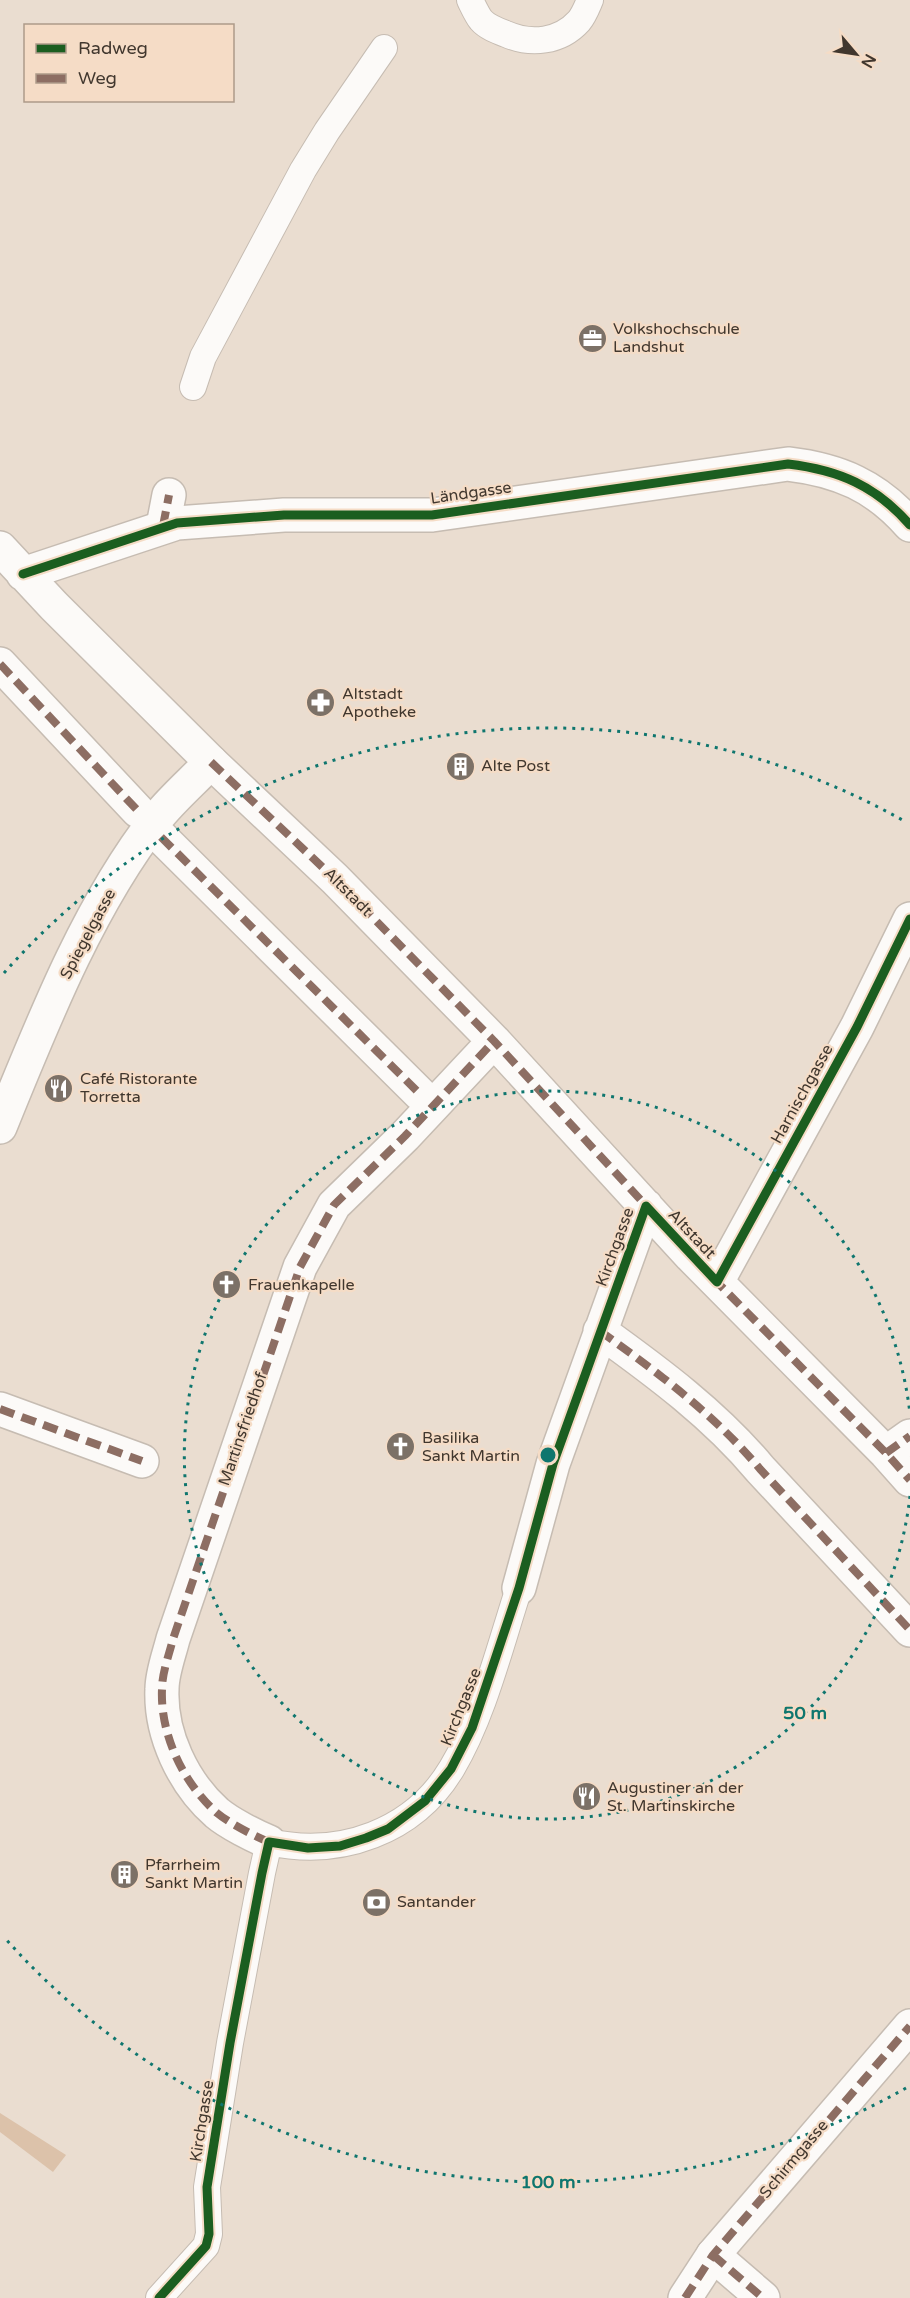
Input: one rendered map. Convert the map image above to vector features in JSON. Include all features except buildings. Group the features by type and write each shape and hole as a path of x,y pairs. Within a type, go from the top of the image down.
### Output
{"street":[{"name":"Ländgasse","path":"23,574 166,511 284,515 432,515 788,464 819,467 841,475 866,488 896,509 910,525"},
{"name":"Altstadt","path":"0,548 23,574 211,762 335,879 494,1041 717,1282 898,1445 910,1480"},
{"path":"0,664 138,811"},
{"name":"Spiegelgasse","path":"0,1127 61,983 101,907 131,856 159,817 211,762"},
{"path":"161,837 420,1094"},
{"name":"Harnischgasse","path":"717,1282 857,1027 910,920"},
{"name":"Martinsfriedhof","path":"269,1842 218,1814 200,1794 174,1752 166,1730 161,1688 173,1639 300,1267 334,1205 405,1136 494,1041"},
{"name":"Kirchgasse","path":"519,1588 553,1464 646,1206"},
{"path":"600,1331 660,1375 737,1441 760,1469 910,1630"},
{"path":"0,1409 142,1461"},
{"name":"Schirmgasse","path":"685,2298 713,2255 910,2026"},
{"path":"713,2255 763,2298"}],"lane":[{"path":"470,0 482,21 495,30 521,40 547,39 560,34 585,9 610,0"},
{"path":"193,387 203,357 303,170 384,48"},
{"name":"Kirchgasse","path":"159,2298 206,2246 207,2187 230,2043 269,1842 308,1848 340,1846 388,1829 425,1802 451,1769 472,1728 519,1588"}],"shaded area":[{"path":"0,2113 66,2155 53,2172 0,2132"}],"marked path":[{"path":"163,526 169,495"},
{"path":"0,664 138,811"},
{"path":"211,762 335,879 494,1041 650,1210"},
{"path":"161,837 420,1094"},
{"path":"269,1842 217,1813 205,1801 184,1772 176,1757 165,1723 162,1706 164,1670 300,1267 334,1205 405,1136 494,1041"},
{"path":"713,1278 910,1480"},
{"path":"600,1331 664,1378 724,1430 910,1630"},
{"path":"0,1409 142,1461"},
{"path":"886,1453 910,1436"},
{"path":"685,2298 713,2255 910,2026"},
{"path":"713,2255 763,2298"}],"cycle path":[{"path":"23,574 177,523 284,515 432,515 788,464 824,471 855,482 884,500 910,525"},
{"path":"159,2298 206,2246 209,2234 207,2187 230,2043 269,1842 308,1848 340,1846 366,1838 388,1829 425,1801 451,1769 472,1728 519,1588 553,1464 646,1206 717,1282 857,1027 910,919"}],"place":[{"name":"Volkshochschule Landshut","path":"592,338"},
{"name":"Altstadt Apotheke","path":"321,703"},
{"name":"Alte Post","path":"460,766"},
{"name":"Café Ristorante Torretta","path":"59,1088"},
{"name":"Frauenkapelle","path":"227,1285"},
{"name":"Basilika Sankt Martin","path":"401,1447"},
{"name":"Augustiner an der St. Martinskirche","path":"586,1797"},
{"name":"Pfarrheim Sankt Martin","path":"124,1874"},
{"name":"Santander","path":"376,1902"}]}
